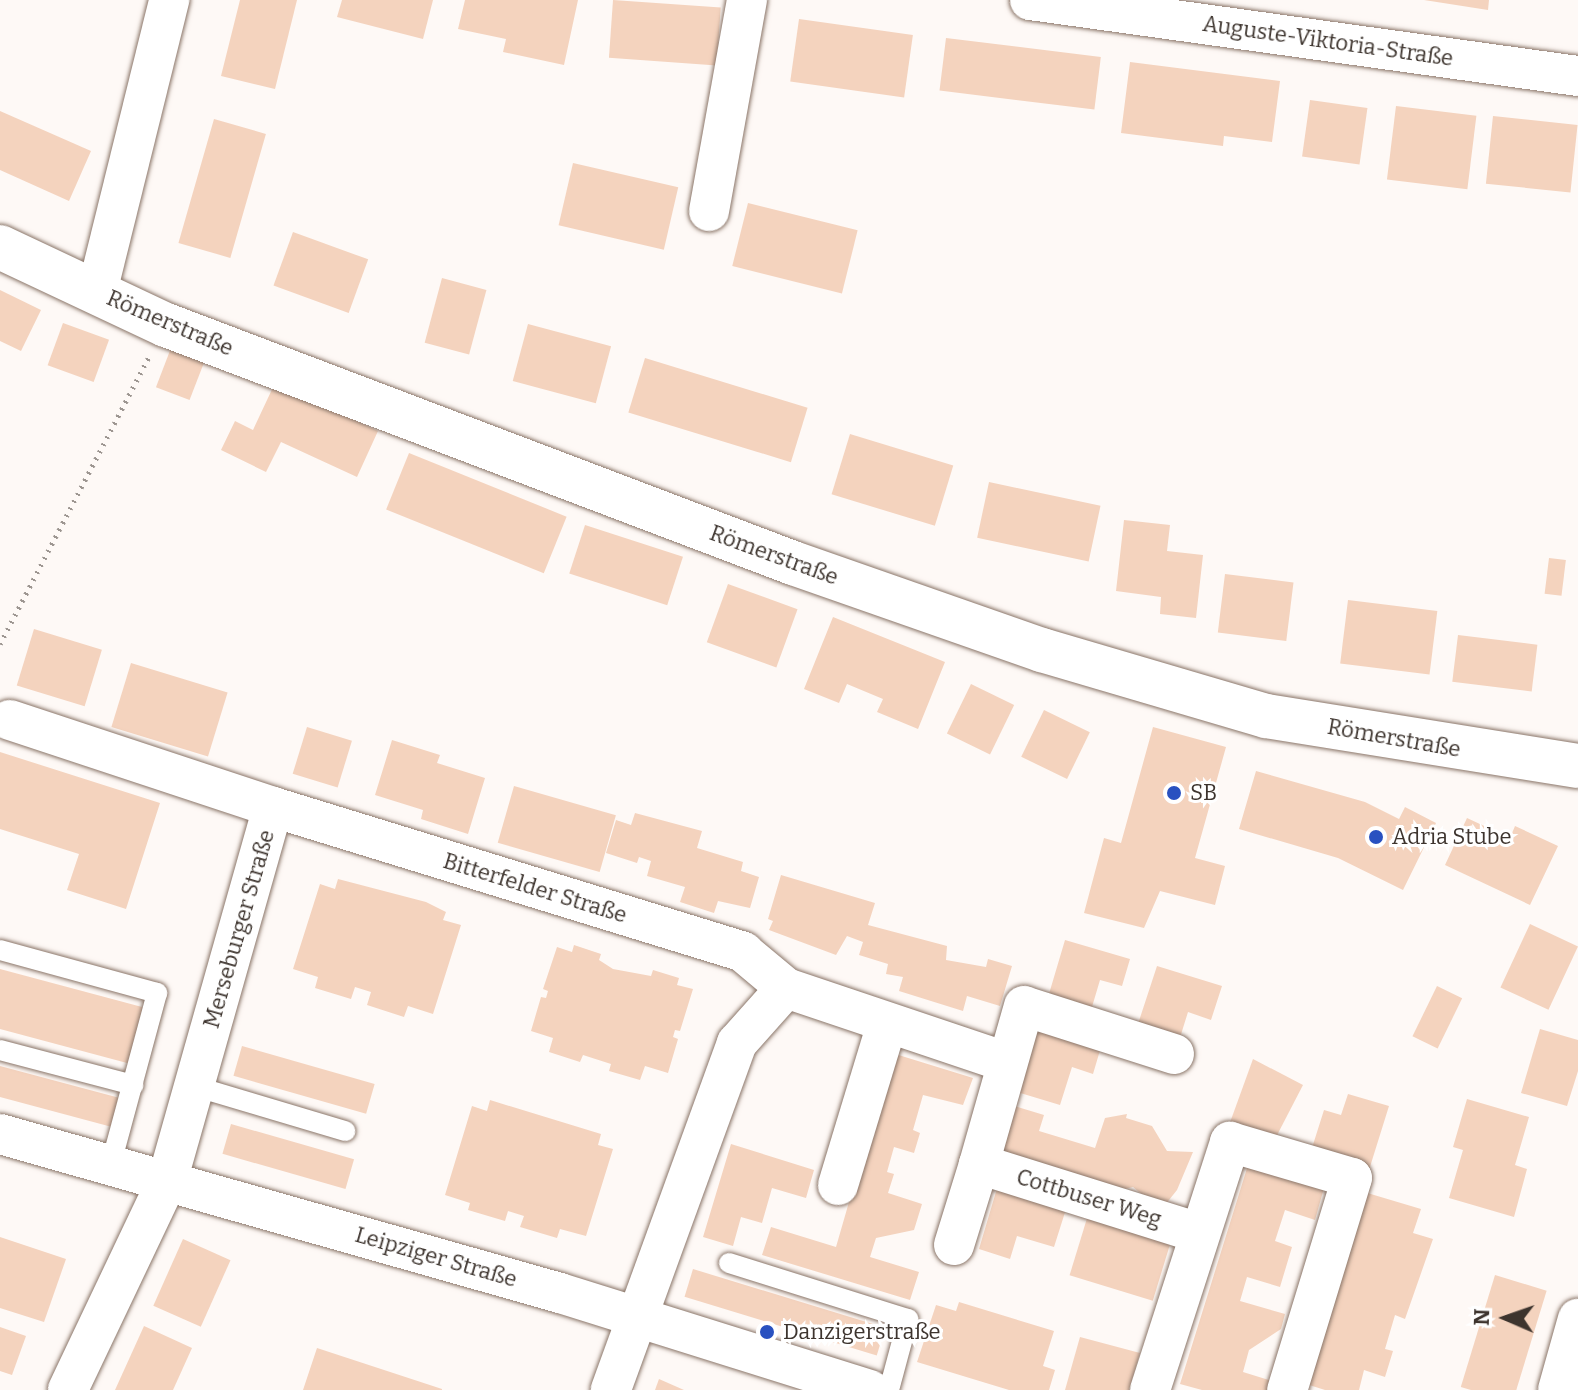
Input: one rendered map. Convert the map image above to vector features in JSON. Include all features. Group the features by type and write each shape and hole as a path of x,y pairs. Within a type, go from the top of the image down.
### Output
{"main road":[{"name":"Römerstraße","path":"0,247 166,325 793,563 1109,672 1266,716 1578,766"}],"street":[{"path":"97,292 169,0"},
{"path":"709,211 747,0"},
{"name":"Auguste-Viktoria-Straße","path":"1030,0 1578,76"},
{"name":"Merseburger Straße","path":"10,720 273,807 168,1179 68,1390"},
{"name":"Bitterfelder Straße","path":"273,807 743,952 786,988 1006,1062"},
{"path":"611,1390 641,1318 737,1043 786,988"},
{"path":"954,1245 1024,1006 1174,1054"},
{"path":"838,1185 887,1024"},
{"name":"Leipziger Straße","path":"0,1134 168,1179 641,1318 870,1390"},
{"path":"1150,1390 1230,1142 1352,1178 1287,1390"},
{"name":"Cottbuser Weg","path":"979,1164 1199,1233"},
{"path":"1558,1390 1578,1319"}],"lane":[{"path":"0,950 157,993 111,1164"},
{"path":"0,1050 133,1085"},
{"path":"194,1086 345,1131"},
{"path":"729,1263 908,1319 889,1390"}],"path":[{"path":"0,644 166,325"}],"building":[{"path":"240,0 297,0 275,89 221,76"},
{"path":"342,0 433,0 423,39 337,17"},
{"path":"465,0 578,0 564,65 503,52 506,39 458,29"},
{"path":"613,0 721,8 717,65 609,58"},
{"path":"1424,0 1489,0 1488,10"},
{"path":"799,19 913,35 904,97 790,81"},
{"path":"946,38 1101,57 1094,110 940,91"},
{"path":"1130,62 1280,81 1272,142 1224,136 1223,146 1121,133"},
{"path":"1310,100 1367,108 1360,165 1302,156"},
{"path":"1396,106 1476,116 1467,189 1387,179"},
{"path":"0,111 91,151 69,201 0,170"},
{"path":"1493,116 1578,125 1570,193 1486,184"},
{"path":"214,119 266,134 230,258 178,243"},
{"path":"573,163 678,187 664,250 559,225"},
{"path":"748,203 858,230 842,293 732,266"},
{"path":"293,232 368,259 349,313 274,286"},
{"path":"442,278 486,290 469,355 425,343"},
{"path":"0,290 41,310 21,351 0,341"},
{"path":"63,323 109,340 94,382 48,365"},
{"path":"528,324 611,346 596,403 513,381"},
{"path":"171,348 205,361 190,400 156,387"},
{"path":"645,358 808,408 791,462 628,413"},
{"path":"275,383 378,431 357,477 281,442 266,472 221,450 235,421 253,430"},
{"path":"850,434 953,466 935,526 832,494"},
{"path":"409,453 567,517 544,573 386,510"},
{"path":"989,482 1101,506 1089,561 977,538"},
{"path":"1124,520 1170,525 1167,551 1203,555 1196,618 1160,614 1161,597 1116,591"},
{"path":"585,525 683,557 667,605 569,574"},
{"path":"1549,558 1566,560 1561,596 1545,594"},
{"path":"1225,574 1293,582 1286,641 1218,633"},
{"path":"728,584 798,609 776,668 707,642"},
{"path":"1348,600 1437,611 1430,674 1340,664"},
{"path":"833,617 945,662 918,729 877,712 883,699 847,684 839,703 804,689"},
{"path":"34,629 102,650 85,706 17,685"},
{"path":"1458,635 1537,645 1532,691 1452,682"},
{"path":"131,663 228,693 208,757 111,727"},
{"path":"971,684 1014,705 990,754 947,733"},
{"path":"1044,710 1090,732 1067,779 1021,757"},
{"path":"307,727 352,741 338,788 293,774"},
{"name":"SB","path":"1153,727 1226,747 1195,858 1225,866 1215,905 1160,891 1144,928 1084,913 1104,838 1121,843"},
{"path":"392,740 440,755 437,763 485,778 468,834 421,819 423,810 375,795"},
{"path":"0,752 160,803 126,909 67,890 79,854 0,829"},
{"path":"1256,771 1365,802 1399,819 1405,807 1436,823 1403,890 1338,858 1239,829"},
{"path":"514,786 616,815 600,872 498,843"},
{"path":"635,813 702,831 697,848 743,862 741,871 759,877 750,908 718,901 714,913 680,902 685,887 647,876 651,861 639,857 637,863 606,853 616,820 631,825"},
{"path":"1467,818 1510,838 1515,826 1558,846 1530,905 1445,865"},
{"path":"781,875 875,903 868,925 947,946 946,960 986,967 988,959 1012,966 1000,1006 967,996 963,1011 899,991 903,977 886,974 888,964 859,955 863,942 847,936 836,955 769,930 773,921 768,919"},
{"path":"338,879 426,902 446,912 443,920 461,925 433,1014 408,1006 404,1017 367,1005 371,992 355,987 351,999 315,988 318,977 293,969 320,884 335,889"},
{"path":"1530,924 1578,946 1548,1010 1500,987"},
{"path":"1065,940 1130,959 1122,986 1100,980 1089,1017 1046,1004"},
{"path":"574,945 601,954 599,960 613,969 651,976 653,970 679,978 677,985 693,989 680,1031 675,1030 673,1037 678,1039 668,1073 645,1066 640,1080 609,1071 611,1064 583,1055 580,1062 549,1052 553,1038 531,1031 541,997 546,998 548,991 543,989 557,947 572,952"},
{"path":"1157,966 1222,986 1211,1020 1188,1012 1178,1044 1136,1030"},
{"path":"0,969 143,1007 128,1063 0,1029"},
{"path":"1437,986 1462,998 1438,1049 1412,1036"},
{"path":"1036,1027 1101,1047 1093,1074 1072,1067 1060,1105 1017,1092"},
{"path":"1540,1029 1578,1040 1578,1071 1567,1106 1521,1093"},
{"path":"242,1046 375,1084 366,1114 233,1076"},
{"path":"892,1053 973,1078 963,1105 923,1095 913,1130 920,1133 914,1153 894,1147 887,1172 894,1174 888,1193 922,1204 914,1230 876,1238 870,1257 919,1272 910,1300 762,1255 771,1227 836,1247"},
{"path":"1253,1059 1303,1085 1274,1141 1228,1128"},
{"path":"0,1066 119,1098 111,1127 0,1097"},
{"path":"1348,1094 1389,1106 1369,1170 1311,1151 1324,1110 1341,1115"},
{"path":"1467,1099 1529,1117 1515,1165 1527,1169 1514,1217 1449,1198 1463,1150 1453,1147"},
{"path":"490,1100 601,1134 598,1145 613,1149 586,1236 560,1229 557,1238 520,1227 524,1216 508,1211 505,1221 468,1210 470,1203 445,1195 472,1106 487,1111"},
{"path":"1008,1104 1044,1115 1039,1131 1095,1148 1105,1118 1127,1114 1126,1118 1152,1126 1167,1151 1193,1152 1177,1190 1161,1210 1133,1187 1121,1190 992,1156"},
{"path":"231,1124 354,1159 345,1189 222,1154"},
{"path":"731,1144 814,1170 806,1198 772,1188 762,1223 741,1217 733,1246 703,1237"},
{"path":"1248,1165 1324,1188 1315,1220 1285,1210 1275,1241 1292,1247 1280,1287 1247,1277 1240,1301 1285,1314 1281,1329 1249,1350 1243,1372 1278,1383 1276,1390 1202,1390 1180,1384"},
{"path":"998,1185 1067,1206 1054,1247 1017,1236 1010,1259 979,1249"},
{"path":"1364,1192 1421,1209 1413,1233 1433,1239 1405,1319 1395,1315 1385,1349 1393,1351 1385,1377 1364,1370 1359,1390 1325,1390 1306,1384"},
{"path":"1088,1215 1171,1240 1153,1301 1070,1275"},
{"path":"0,1237 66,1259 44,1322 0,1308"},
{"path":"183,1239 231,1260 201,1327 153,1306"},
{"path":"693,1269 885,1328 877,1355 685,1297"},
{"path":"1495,1275 1547,1291 1516,1390 1471,1390 1461,1387"},
{"path":"959,1302 1054,1331 1043,1366 1055,1370 1049,1390 1009,1390 917,1362 936,1305 956,1311"},
{"path":"144,1326 192,1348 173,1390 115,1390"},
{"path":"0,1327 26,1336 12,1375 0,1371"},
{"path":"1080,1337 1140,1353 1129,1390 1065,1390"},
{"path":"317,1348 442,1389 442,1390 303,1390"},
{"path":"659,1379 684,1390 655,1390"}],"place":[{"name":"SB","path":"1174,793"},
{"name":"Adria Stube","path":"1376,837"},
{"name":"Danzigerstraße","path":"767,1332"}]}
